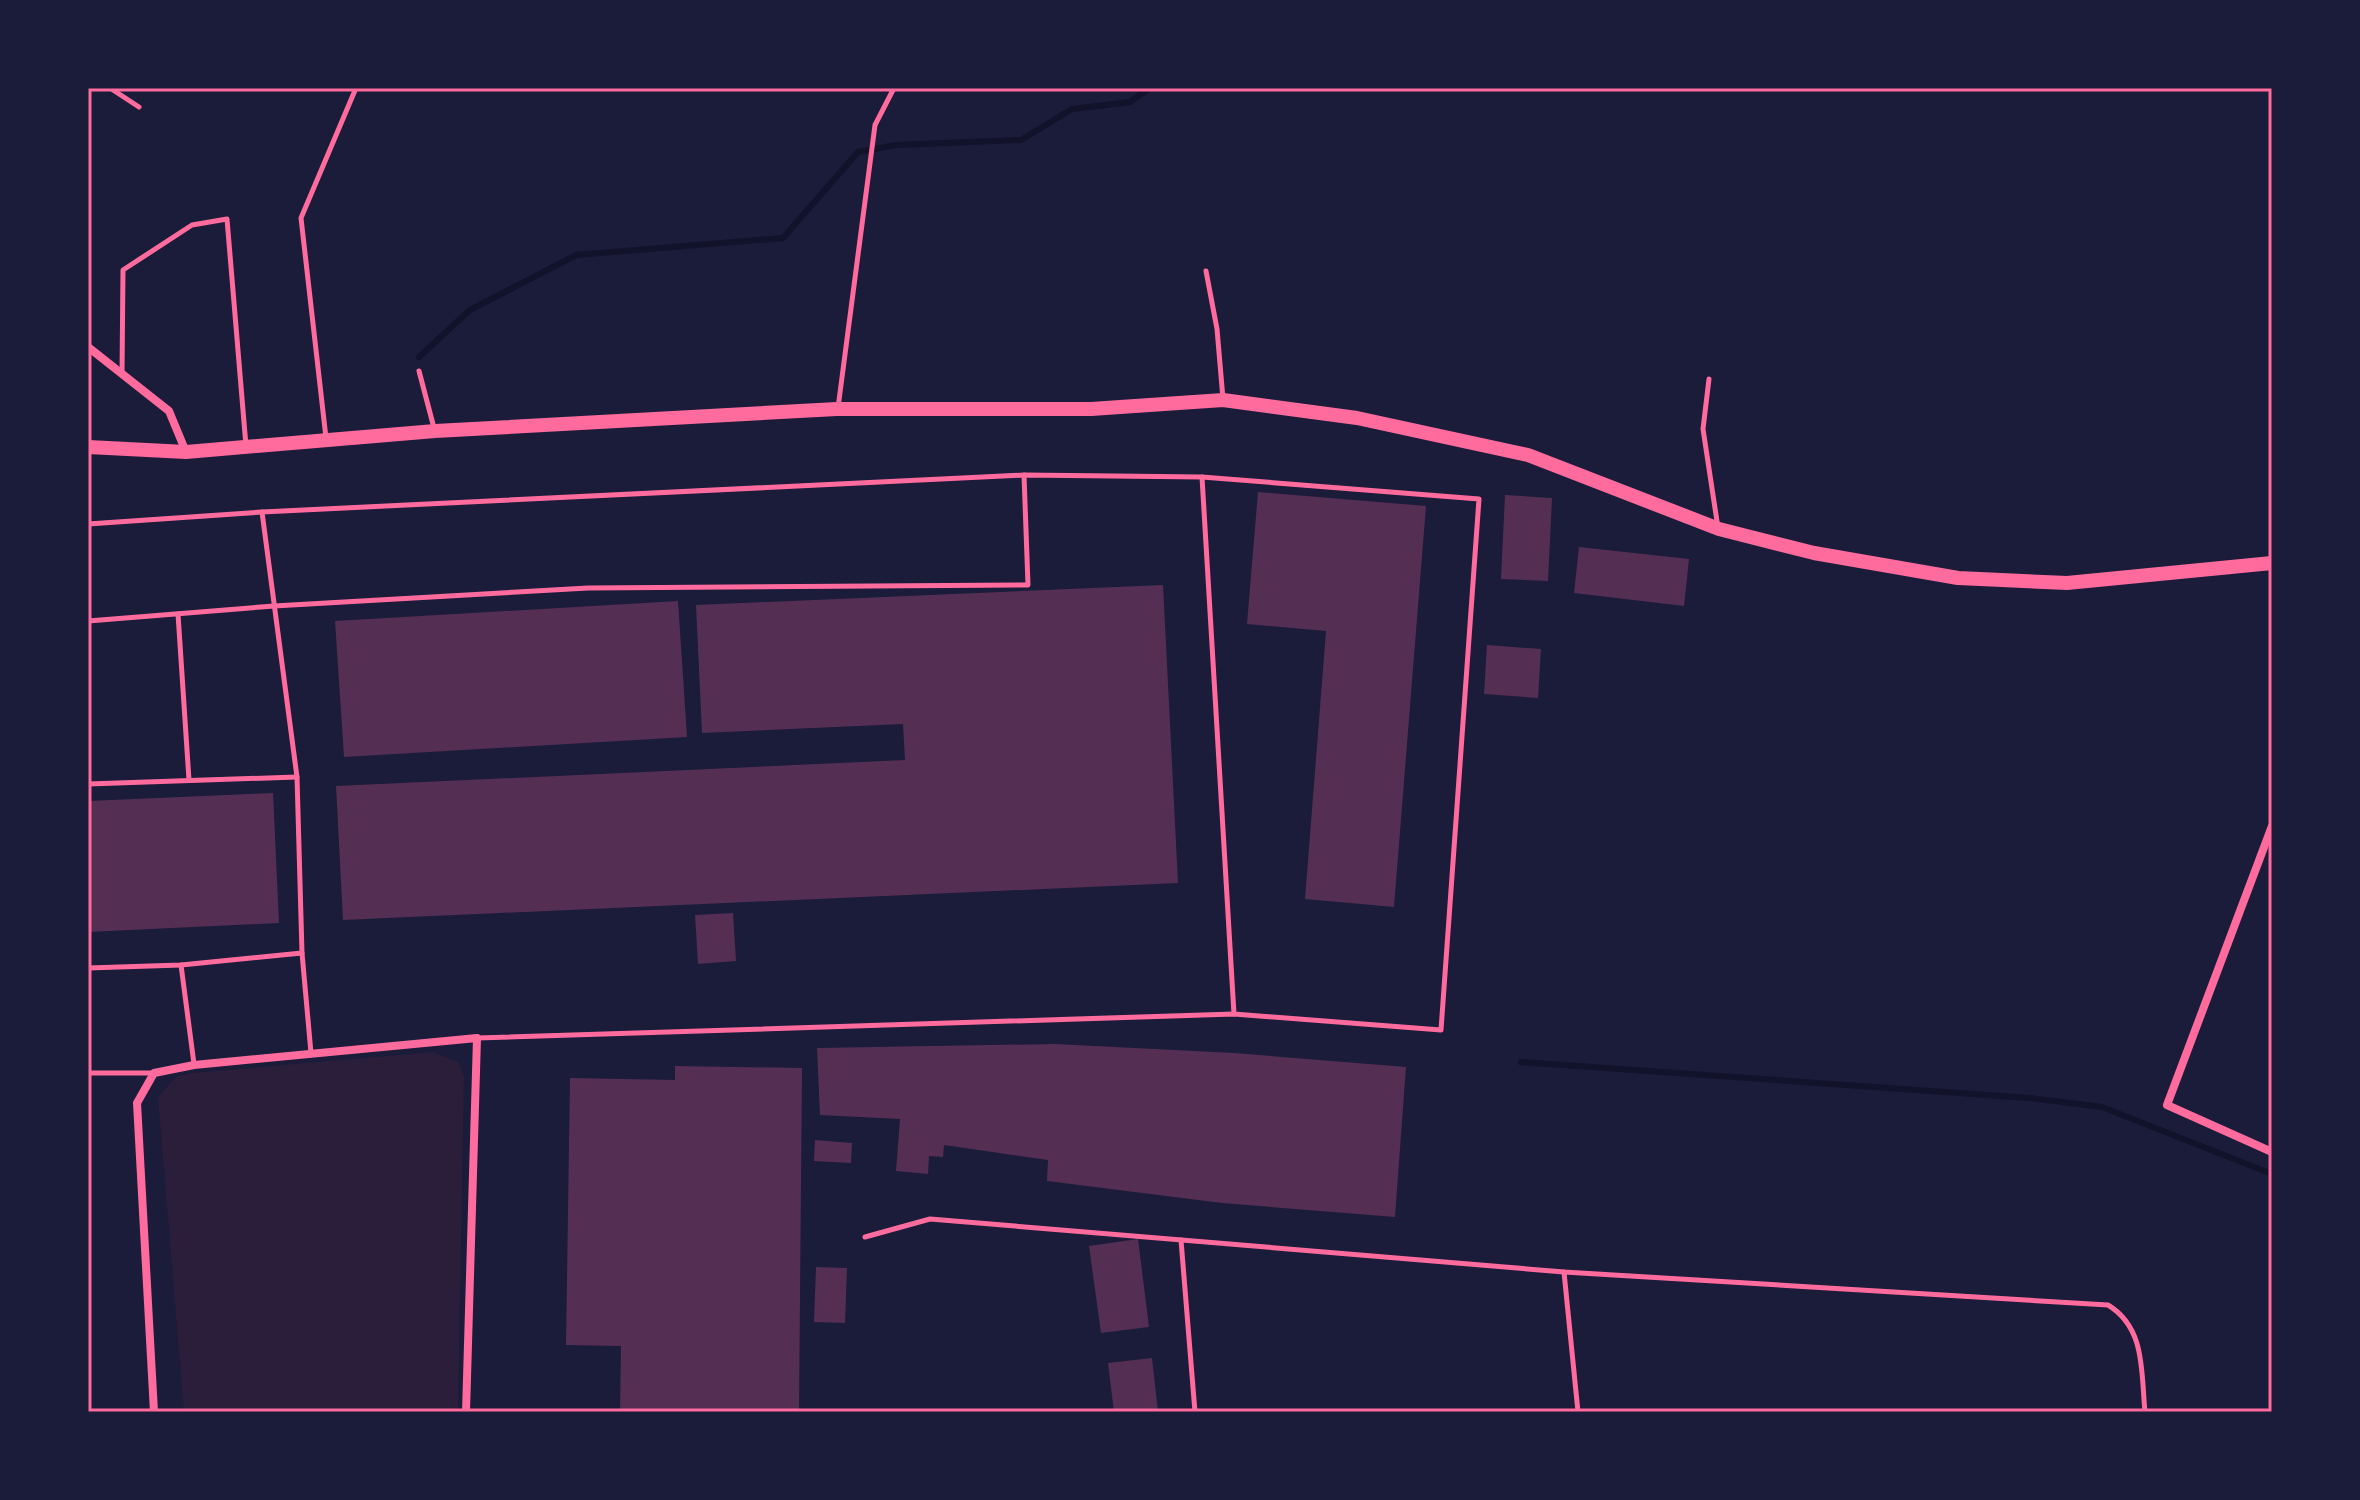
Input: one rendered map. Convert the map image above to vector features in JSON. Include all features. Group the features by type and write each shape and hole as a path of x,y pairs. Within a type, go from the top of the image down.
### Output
{"street":[{"path":"88,347 169,411 186,452"},
{"path":"88,447 186,452 435,431 837,409 1091,409 1223,400 1357,418 1528,455 1719,529 1814,553 1958,578 2067,583 2272,563"},
{"path":"2272,826 2167,1105 2272,1152"},
{"path":"154,1412 137,1103 154,1073 194,1065 477,1038 466,1412"}],"lane":[{"path":"110,88 139,107"},
{"path":"326,439 301,218 356,88"},
{"path":"837,409 875,125 894,88"},
{"path":"122,376 123,270 192,225 227,219 246,447"},
{"path":"1206,271 1217,329 1223,400"},
{"path":"419,371 435,431"},
{"path":"1709,379 1703,429 1719,529"},
{"path":"88,621 274,606 588,588 1028,585 1024,475"},
{"path":"88,524 262,512 1024,475 1202,477 1479,499 1441,1030 1234,1014 477,1038"},
{"path":"1202,477 1234,1014"},
{"path":"262,512 297,777 302,953 311,1054"},
{"path":"178,613 189,780"},
{"path":"88,784 297,777"},
{"path":"88,968 181,965 302,953"},
{"path":"181,965 194,1065"},
{"path":"88,1073 154,1073"},
{"path":"865,1237 930,1219 1564,1272 2108,1305 2122,1314 2132,1327 2138,1346 2145,1412"},
{"path":"1181,1240 1195,1412"},
{"path":"1564,1272 1578,1412"}],"shaded area":[{"path":"433,1052 458,1062 464,1076 458,1412 184,1412 158,1097 176,1077 192,1073"}],"building":[{"path":"1258,492 1426,506 1394,907 1305,899 1326,631 1247,624"},
{"path":"1505,495 1552,498 1548,581 1501,579"},
{"path":"1579,547 1689,559 1684,606 1574,593"},
{"path":"1163,585 1178,883 343,920 336,786 905,760 903,724 702,733 696,605"},
{"path":"678,601 687,737 344,757 335,621"},
{"path":"1487,645 1541,649 1538,698 1484,694"},
{"path":"273,793 279,923 88,932 88,801"},
{"path":"733,913 736,961 698,964 695,915"},
{"path":"1055,1044 1234,1053 1406,1067 1395,1217 1222,1203 1047,1181 1048,1160 944,1145 943,1157 929,1156 928,1174 896,1171 900,1119 820,1115 817,1048"},
{"path":"675,1066 802,1068 799,1412 620,1412 621,1346 566,1345 570,1078 675,1080"},
{"path":"815,1140 852,1143 851,1163 814,1161"},
{"path":"1138,1239 1149,1327 1101,1333 1089,1246"},
{"path":"816,1267 847,1268 845,1323 814,1322"},
{"path":"1152,1358 1158,1412 1114,1412 1108,1363"}],"waterway":[{"path":"419,357 470,310 576,255 783,238 858,152 896,145 1021,140 1072,109 1130,102 1150,88"},
{"path":"1521,1062 2030,1098 2102,1107 2272,1174"}]}
